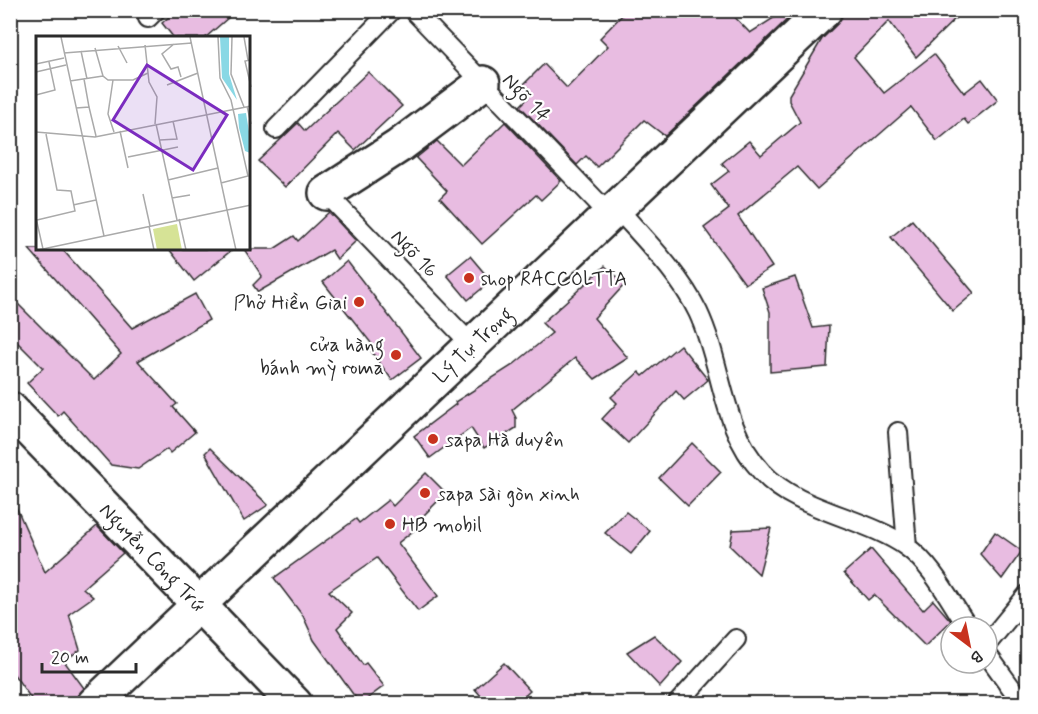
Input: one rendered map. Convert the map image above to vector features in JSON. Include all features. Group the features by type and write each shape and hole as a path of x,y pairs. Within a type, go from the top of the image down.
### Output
{"street":[{"name":"Lý Tự Trọng","path":"94,704 197,603 825,10"},
{"path":"326,193 399,146 483,83"},
{"name":"Nguyễn Công Trứ","path":"10,409 295,704"}],"lane":[{"path":"276,129 392,10"},
{"name":"Ngõ 14","path":"413,10 674,274 698,313 737,437 762,473 799,499 907,548"},
{"name":"Ngõ 16","path":"326,193 471,344"},
{"path":"898,432 907,548 924,564 960,615"},
{"path":"999,629 1028,594"},
{"path":"677,704 736,639"},
{"path":"999,671 1023,704"}],"building":[{"path":"177,10 237,10 207,36 172,36 162,23"},
{"path":"627,10 728,10 750,33 786,10 797,10 665,136 644,120 597,167 586,156 577,165 520,106 528,98 519,89 544,64 567,88 608,46 600,38"},
{"path":"843,10 964,10 916,57 889,21 854,57 884,93 934,54 964,93 982,79 998,100 968,124 964,119 937,141 911,107 817,189 797,167 738,216 772,267 745,284 704,228 729,209 711,185 729,171 722,163 749,141 761,155 800,122 789,101 789,95 822,39 838,23"},
{"path":"368,72 402,106 355,150 338,133 285,187 258,161 298,123 305,131"},
{"path":"505,122 561,181 541,200 536,195 482,244 440,198 447,191 416,158 437,141 461,165"},
{"path":"329,212 356,241 337,259 331,250 258,292 253,285 262,276 245,250 274,249 294,236 298,241"},
{"path":"912,220 974,293 953,311 891,237"},
{"path":"29,249 63,250 132,328 195,294 209,320 138,361 177,404 173,407 195,432 170,453 167,449 138,469 111,465 63,411 58,416 27,383 43,368 10,335 10,296 94,380 121,354"},
{"path":"170,250 232,250 194,281"},
{"name":"shop RACCOLTTA","path":"470,256 491,281 468,300 447,275"},
{"path":"347,261 421,358 392,380 371,351 375,348 323,282"},
{"path":"605,266 625,284 594,318 628,358 595,379 575,358 512,410 516,418 516,428 484,448 471,428 430,458 414,436 456,404 455,402 513,365 552,333 542,323"},
{"path":"795,277 813,328 829,326 827,367 770,372 770,312 762,288"},
{"path":"680,345 708,380 684,400 676,391 628,443 602,419 617,403 611,397 639,372 643,376"},
{"path":"692,443 721,472 688,506 659,478"},
{"path":"210,448 268,505 244,521 205,453"},
{"path":"426,473 446,493 411,528 413,531 398,543 438,596 418,611 377,558 329,591 352,613 337,628 363,665 366,663 384,686 360,704 314,640 303,616 274,578 356,519 359,523 388,500 393,506"},
{"path":"10,493 45,572 97,526 123,553 83,588 93,597 69,614 80,650 64,661 84,688 76,704 35,704 10,669"},
{"path":"626,512 650,531 631,554 605,533"},
{"path":"771,528 759,574 730,546 733,530"},
{"path":"995,532 1022,551 1002,579 980,554"},
{"path":"871,549 923,610 933,600 946,615 939,615 939,633 925,646 874,595 868,600 844,573"},
{"path":"654,635 682,662 660,687 627,652"},
{"path":"504,663 530,691 516,704 488,704 475,689"}],"place":[{"name":"shop RACCOLTTA","path":"469,278"},
{"name":"Phở Hiền Giai","path":"359,302"},
{"name":"cửa hàng bánh mỳ roma","path":"396,355"},
{"name":"sapa Hà duyên","path":"433,439"},
{"name":"sapa sài gòn xinh","path":"425,493"},
{"name":"HB mobil","path":"390,524"}]}
